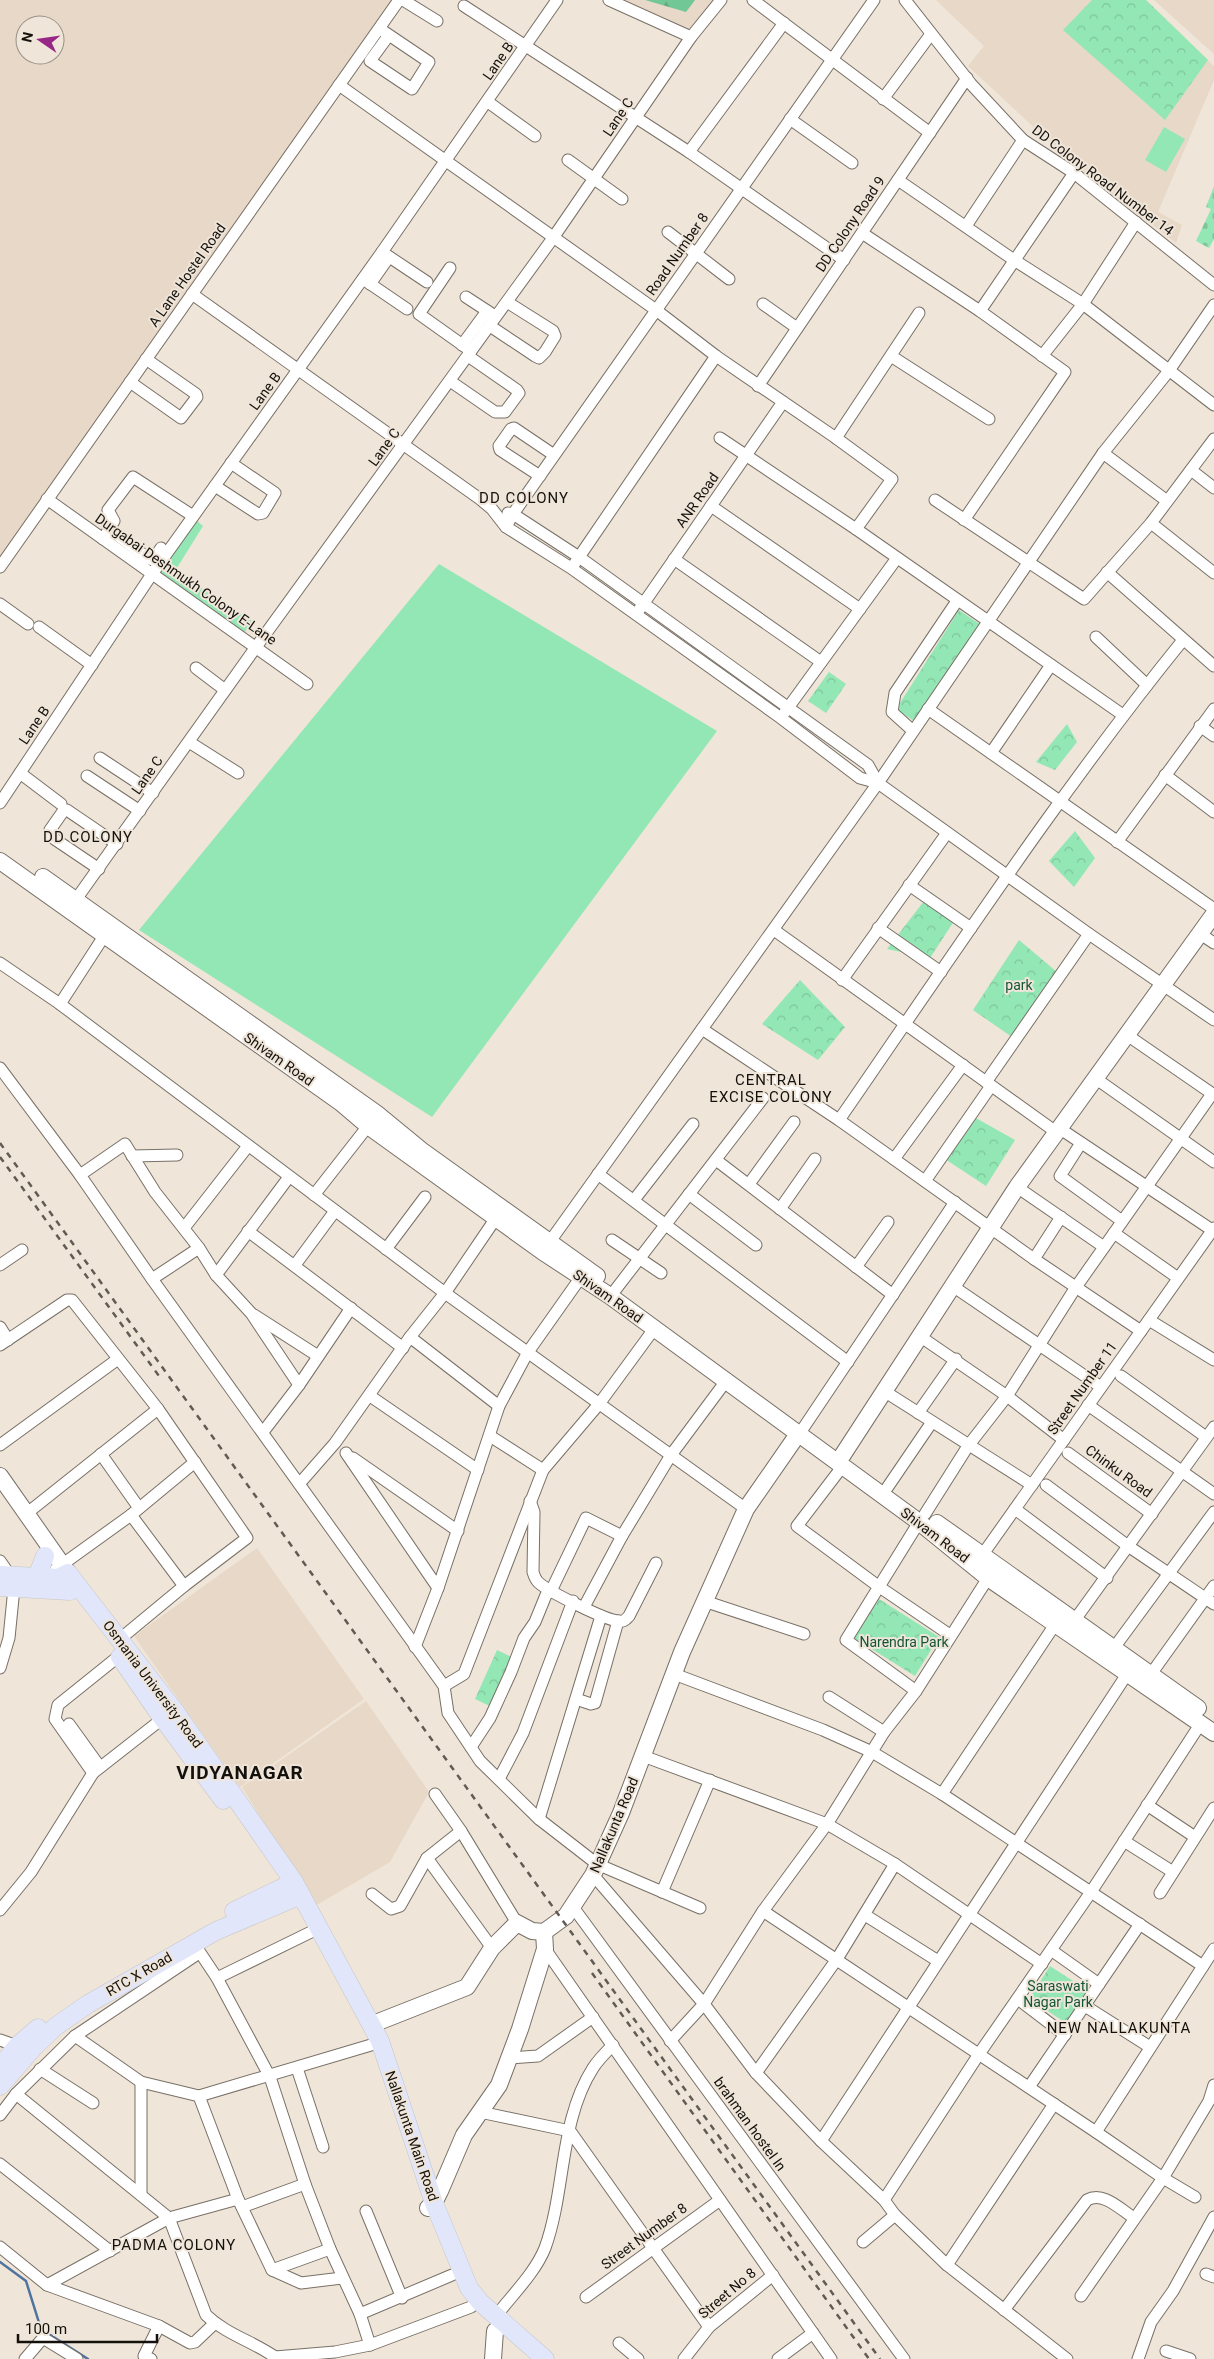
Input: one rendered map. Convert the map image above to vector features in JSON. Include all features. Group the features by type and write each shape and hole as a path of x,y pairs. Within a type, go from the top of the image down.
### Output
{"main road":[{"name":"Shivam Road","path":"0,848 107,931 341,1103 368,1126 496,1218 616,1289 842,1462 979,1561 1074,1621 1131,1668 1210,1725"},
{"name":"Shivam Road","path":"0,861 73,904"},
{"path":"842,1462 884,1392 954,1287 1017,1187 1214,914"},
{"name":"Shivam Road","path":"107,931 368,1108 547,1247 581,1277 726,1381 807,1435"},
{"name":"Nallakunta Road","path":"545,1940 566,1916 595,1870 643,1756 704,1601 746,1509 807,1435"},
{"name":"Shivam Road","path":"842,1462 888,1488 922,1518"},
{"name":"Osmania University Road","path":"0,1476 26,1514 62,1574"},
{"name":"Osmania University Road","path":"0,1497 120,1647 174,1710 293,1891"},
{"name":"Shivam Road","path":"979,1561 988,1578 1056,1623 1131,1668 1151,1674 1210,1725"},
{"path":"5,1577 37,1577 62,1574"},
{"path":"5,1577 62,1574"},
{"name":"Osmania University Road","path":"120,1647 162,1719 293,1891"},
{"name":"Nallakunta Main Road","path":"293,1891 311,1932 342,1985 371,2045 431,2206 469,2288 496,2323 531,2359"},
{"name":"Nallakunta Main Road","path":"293,1891 372,2024 380,2041 452,2275 471,2307 545,2359"},
{"name":"RTC X Road","path":"0,2067 18,2046 52,2023 196,1948 216,1930 293,1891"},
{"name":"RTC X Road","path":"0,2086 52,2023 87,1992 187,1933 293,1891"},
{"path":"372,2024 467,1987 492,1948 517,1923 545,1940 509,2058 499,2084 464,2135 431,2206"},
{"path":"493,2359 496,2323"}],"street":[{"path":"401,0 437,21"},
{"name":"A Lane Hostel Road","path":"0,567 339,85 384,32 401,0"},
{"name":"Lane B","path":"0,803 190,514 215,486 299,369 367,281 446,161 557,0"},
{"path":"609,0 691,37"},
{"name":"Lane C","path":"73,904 225,690 450,381 486,323 507,302 691,37 721,0"},
{"path":"753,0 930,133"},
{"name":"DD Colony Road Number 14","path":"905,0 967,78 1023,140 1074,173 1214,285"},
{"name":"Road Number 8","path":"506,527 554,455 833,59 868,2"},
{"path":"464,6 689,152 844,260"},
{"path":"689,152 784,23"},
{"path":"384,32 429,62 412,89 370,61 384,32"},
{"path":"884,99 931,34"},
{"name":"DD Colony Road 9","path":"758,386 967,78"},
{"path":"339,85 656,310 758,386 836,438 892,479 856,530"},
{"path":"488,102 535,136"},
{"path":"790,119 852,163"},
{"path":"966,226 1023,140"},
{"path":"568,160 622,199"},
{"path":"980,311 1074,173"},
{"path":"898,180 1014,260 1084,304 1168,372 1214,405"},
{"path":"1042,356 1084,304 1136,222"},
{"path":"668,232 729,279"},
{"path":"862,233 980,311 1065,372 964,520"},
{"path":"386,254 427,282"},
{"path":"450,268 418,314 517,390 518,393 505,412 495,412 450,381"},
{"path":"367,281 407,309"},
{"path":"192,294 492,509 506,527 571,568 781,718 860,778 878,783 1089,934 1214,1020"},
{"path":"466,297 486,323 539,358 555,336 553,330 507,302"},
{"path":"763,304 797,328"},
{"path":"547,1247 878,783 989,623 1103,453 1168,372 1214,304"},
{"path":"836,438 919,313"},
{"path":"571,568 716,356"},
{"path":"890,356 989,419"},
{"path":"130,382 181,418 198,397 146,359"},
{"name":"ANR Road","path":"636,615 783,402"},
{"path":"540,476 500,450 499,446 511,429 514,428 554,455"},
{"path":"720,438 1123,715"},
{"path":"936,500 1084,599 1151,523 1214,439"},
{"path":"1103,453 1167,501"},
{"path":"215,486 258,514 263,513 275,493 231,463"},
{"path":"1191,470 1214,488"},
{"path":"133,477 190,514 153,560 149,560 106,534 114,520 108,514 108,510 133,477"},
{"name":"Durgabai Deshmukh Colony E-Lane","path":"47,499 106,534 152,574 307,684"},
{"path":"711,506 860,609"},
{"path":"492,509 513,514 579,557 868,765 878,783"},
{"path":"1151,523 1214,573"},
{"path":"781,718 897,558"},
{"path":"674,559 821,662"},
{"path":"1107,572 1214,666"},
{"path":"913,732 892,712 895,693 957,601"},
{"path":"0,604 92,665"},
{"path":"1096,637 1147,685"},
{"path":"839,1120 1007,876 1123,715 1183,640"},
{"path":"991,753 1050,665"},
{"path":"196,668 225,690"},
{"path":"928,709 1214,910"},
{"path":"1117,842 1214,709"},
{"path":"1200,726 1214,736"},
{"path":"189,742 238,773"},
{"path":"100,758 153,793"},
{"path":"20,772 61,804"},
{"path":"1165,775 1214,812"},
{"path":"87,776 138,814"},
{"path":"99,790 138,814"},
{"path":"99,869 50,836 50,830 64,810 67,810 117,844"},
{"path":"842,980 947,832"},
{"path":"909,885 971,928"},
{"path":"878,928 941,972"},
{"path":"774,930 988,1084 1213,1229"},
{"path":"60,1004 107,931"},
{"path":"1200,933 1214,943"},
{"path":"925,1181 1089,934"},
{"path":"0,963 60,1004 445,1293 746,1509"},
{"path":"702,1029 839,1120 1034,1259 1141,1332"},
{"path":"916,1691 847,1642 846,1638 968,1446 1007,1396 1076,1286 1181,1137 1213,1095 1127,1034"},
{"path":"894,1159 963,1065"},
{"path":"0,1068 80,1175 152,1279 444,1686 448,1713 480,1761 539,1819 595,1870 704,2004 756,2073 821,2141 884,2200 895,2215 947,2265 1068,2359"},
{"path":"1095,1078 1214,1162"},
{"path":"616,1289 763,1098"},
{"path":"749,1184 794,1122"},
{"path":"634,1200 693,1124"},
{"path":"314,1195 368,1126"},
{"path":"1081,1143 1060,1177 1122,1221"},
{"path":"80,1175 125,1144 155,1192 199,1248 216,1275 251,1313 299,1385"},
{"path":"184,1228 248,1146"},
{"path":"132,1156 177,1155"},
{"path":"780,1209 815,1159"},
{"path":"716,1160 893,1295"},
{"path":"598,1174 848,1362"},
{"path":"216,1275 289,1176"},
{"path":"1017,1187 1104,1247"},
{"path":"689,1194 756,1246"},
{"path":"386,1248 425,1197"},
{"path":"807,1435 848,1362 955,1202"},
{"path":"294,1266 335,1211"},
{"path":"1034,1259 1062,1217"},
{"path":"300,1483 335,1443 370,1396 410,1337 445,1293 496,1218"},
{"path":"856,1267 888,1222"},
{"name":"Street Number 11","path":"979,1561 1213,1229"},
{"path":"248,1231 403,1348"},
{"path":"1114,1233 1178,1278"},
{"path":"612,1240 661,1273"},
{"path":"152,1279 199,1248"},
{"path":"0,1265 22,1250"},
{"path":"415,1647 438,1588 500,1406 528,1352 581,1277"},
{"path":"954,1287 1101,1387"},
{"path":"0,1327 4,1342 70,1300 158,1409 196,1462 246,1538 184,1586 58,1705 55,1719 97,1770"},
{"path":"263,1432 299,1385 351,1308"},
{"path":"251,1313 318,1356"},
{"path":"1149,1320 1214,1360"},
{"path":"444,1686 464,1674 543,1470 599,1404 654,1329"},
{"path":"410,1337 500,1406"},
{"path":"921,1337 956,1359 1064,1440"},
{"path":"918,1413 956,1359"},
{"path":"0,1445 118,1360"},
{"path":"1121,1376 1206,1437"},
{"path":"584,1607 622,1536 671,1456 726,1381"},
{"path":"884,1392 1032,1485"},
{"path":"370,1396 478,1470"},
{"path":"1088,1406 1214,1494"},
{"path":"26,1514 158,1409"},
{"path":"888,1488 932,1422"},
{"path":"1074,1621 1107,1578 1214,1427"},
{"path":"490,1436 543,1470"},
{"path":"335,1443 346,1453 458,1531"},
{"path":"346,1453 438,1588"},
{"name":"Chinku Road","path":"1068,1453 1152,1514"},
{"path":"101,1454 135,1511 184,1586"},
{"path":"62,1574 135,1511 196,1462"},
{"path":"842,1462 797,1526 950,1636"},
{"path":"1046,1485 1128,1546 1210,1601"},
{"path":"530,1501 534,1512 532,1572 536,1581 601,1616 618,1621 624,1620 629,1616 656,1563"},
{"path":"1015,1509 1107,1578"},
{"path":"1119,1641 1214,1512"},
{"path":"471,1747 490,1718 524,1638 534,1625 546,1596 551,1590 586,1518 622,1536"},
{"path":"0,1668 8,1638 5,1577"},
{"path":"670,2041 704,2004 763,1911 827,1824 884,1732 916,1691 988,1578"},
{"path":"1151,1674 1210,1601 1214,1586"},
{"path":"499,1779 523,1733 573,1601"},
{"path":"704,1601 804,1634"},
{"path":"539,1819 601,1616"},
{"path":"576,1699 591,1704 594,1703 618,1621"},
{"path":"942,1794 1056,1623"},
{"path":"821,2141 1131,1668"},
{"path":"674,1674 823,1730 872,1752 942,1794 1203,1966"},
{"path":"829,1697 884,1732"},
{"path":"0,1910 31,1872 97,1770 162,1719"},
{"path":"69,1724 97,1770"},
{"path":"884,2200 979,2054 1091,1892 1147,1805 1210,1725"},
{"path":"643,1756 827,1824 895,1864 1042,1964"},
{"path":"662,1892 710,1780"},
{"path":"435,1794 461,1831 517,1923"},
{"path":"1147,1805 1195,1837"},
{"path":"1160,1893 1214,1808"},
{"path":"372,1894 391,1909 396,1909 400,1906 427,1858 461,1831"},
{"path":"1124,1841 1173,1872"},
{"path":"427,1858 492,1948"},
{"path":"756,2073 837,1958 895,1864"},
{"path":"595,1870 662,1892 700,1908"},
{"name":"brahman hostel ln","path":"572,1907 904,2359"},
{"path":"763,1911 909,2006 1162,2178 1195,2197"},
{"path":"865,1915 938,1961"},
{"path":"1029,2087 1140,1924"},
{"path":"217,1978 311,1932"},
{"path":"545,1940 593,2017 831,2359"},
{"path":"0,2115 16,2094 75,2036 196,1948 217,1978 270,2077 305,2184 342,2278 360,2314 370,2346"},
{"path":"1096,2132 1214,1948"},
{"path":"1051,1950 1099,1984"},
{"path":"1018,1999 1065,2035"},
{"path":"1085,2006 1150,2047"},
{"path":"509,2058 538,2056 593,2017"},
{"path":"75,2036 141,2082 199,2096 270,2077 371,2045"},
{"path":"0,2040 18,2046"},
{"path":"496,2323 540,2258 545,2246 580,2092 593,2067 613,2045"},
{"path":"297,2068 323,2147"},
{"path":"40,2069 93,2104"},
{"path":"141,2082 141,2196"},
{"path":"1081,2296 1162,2178 1209,2100 1214,2085"},
{"path":"16,2094 169,2218 206,2315 215,2324 275,2358 336,2355 370,2346 471,2307"},
{"path":"199,2096 240,2203 272,2270 302,2283 342,2278"},
{"path":"947,2265 1054,2104"},
{"path":"480,2112 570,2130 709,2327"},
{"path":"0,2164 110,2251"},
{"path":"47,2285 169,2218 240,2203 305,2184"},
{"path":"1004,2310 1087,2200 1094,2196 1101,2197 1134,2218"},
{"name":"Street Number 8","path":"586,2296 720,2200"},
{"path":"366,2211 402,2298"},
{"path":"863,2242 895,2215"},
{"path":"1138,2359 1151,2322 1173,2291 1214,2217"},
{"path":"0,2247 47,2285 159,2326 190,2343 195,2342 215,2324"},
{"path":"272,2270 330,2249"},
{"path":"360,2314 402,2298 452,2275"},
{"name":"Street No 8","path":"684,2359 709,2327 773,2275"},
{"path":"151,2359 144,2356 159,2326"},
{"path":"778,2359 813,2333"},
{"path":"25,2359 43,2338 77,2359"},
{"path":"619,2343 638,2359"},
{"path":"1166,2350 1190,2359"}],"shaded area":[{"path":"0,0 397,0 0,562"},
{"path":"609,0 718,0 696,32"},
{"path":"936,0 1146,0 1214,66 1214,80 1158,212 1182,225 1176,243 1068,159 968,66 984,46"},
{"path":"1154,0 1214,0 1214,54"},
{"path":"257,1548 364,1699 240,1787 134,1636"},
{"path":"366,1701 429,1792 390,1862 315,1906 242,1787"}],"green space":[{"path":"645,0 695,0 686,12"},
{"path":"1092,0 1146,0 1208,60 1165,120 1063,30"},
{"path":"1164,127 1185,139 1166,172 1145,160"},
{"path":"1214,186 1214,239 1209,248 1196,241 1211,209 1206,207"},
{"path":"196,520 203,526 175,571 252,621 245,632 158,574"},
{"path":"439,564 717,731 432,1117 139,930"},
{"path":"959,610 981,625 914,721 899,711 900,703"},
{"path":"829,672 846,684 826,713 808,701"},
{"path":"1067,724 1077,742 1055,770 1036,762"},
{"path":"1075,831 1095,858 1074,887 1049,861"},
{"path":"931,892 958,915 930,958 887,949"},
{"name":"park","path":"1019,940 1057,972 1012,1037 973,1010"},
{"path":"800,980 845,1027 818,1060 762,1024"},
{"path":"974,1117 1015,1140 986,1186 945,1159"},
{"name":"Narendra Park","path":"879,1599 939,1637 915,1676 854,1638"},
{"path":"497,1650 516,1659 494,1708 475,1699"},
{"name":"Saraswati Nagar Park","path":"1050,1966 1087,1990 1066,2023 1029,1999"}],"waterway":[{"path":"0,2262 26,2281 41,2329 88,2359"}],"railway":[{"path":"0,1143 880,2359"},
{"path":"0,1157 159,1376"},
{"path":"592,1973 869,2359"}],"district":[{"name":"DD COLONY","path":"524,498"},
{"name":"DD COLONY","path":"88,837"},
{"name":"CENTRAL EXCISE COLONY","path":"771,1088"},
{"name":"VIDYANAGAR","path":"240,1772"},
{"name":"NEW NALLAKUNTA","path":"1119,2028"},
{"name":"PADMA COLONY","path":"174,2245"}]}
